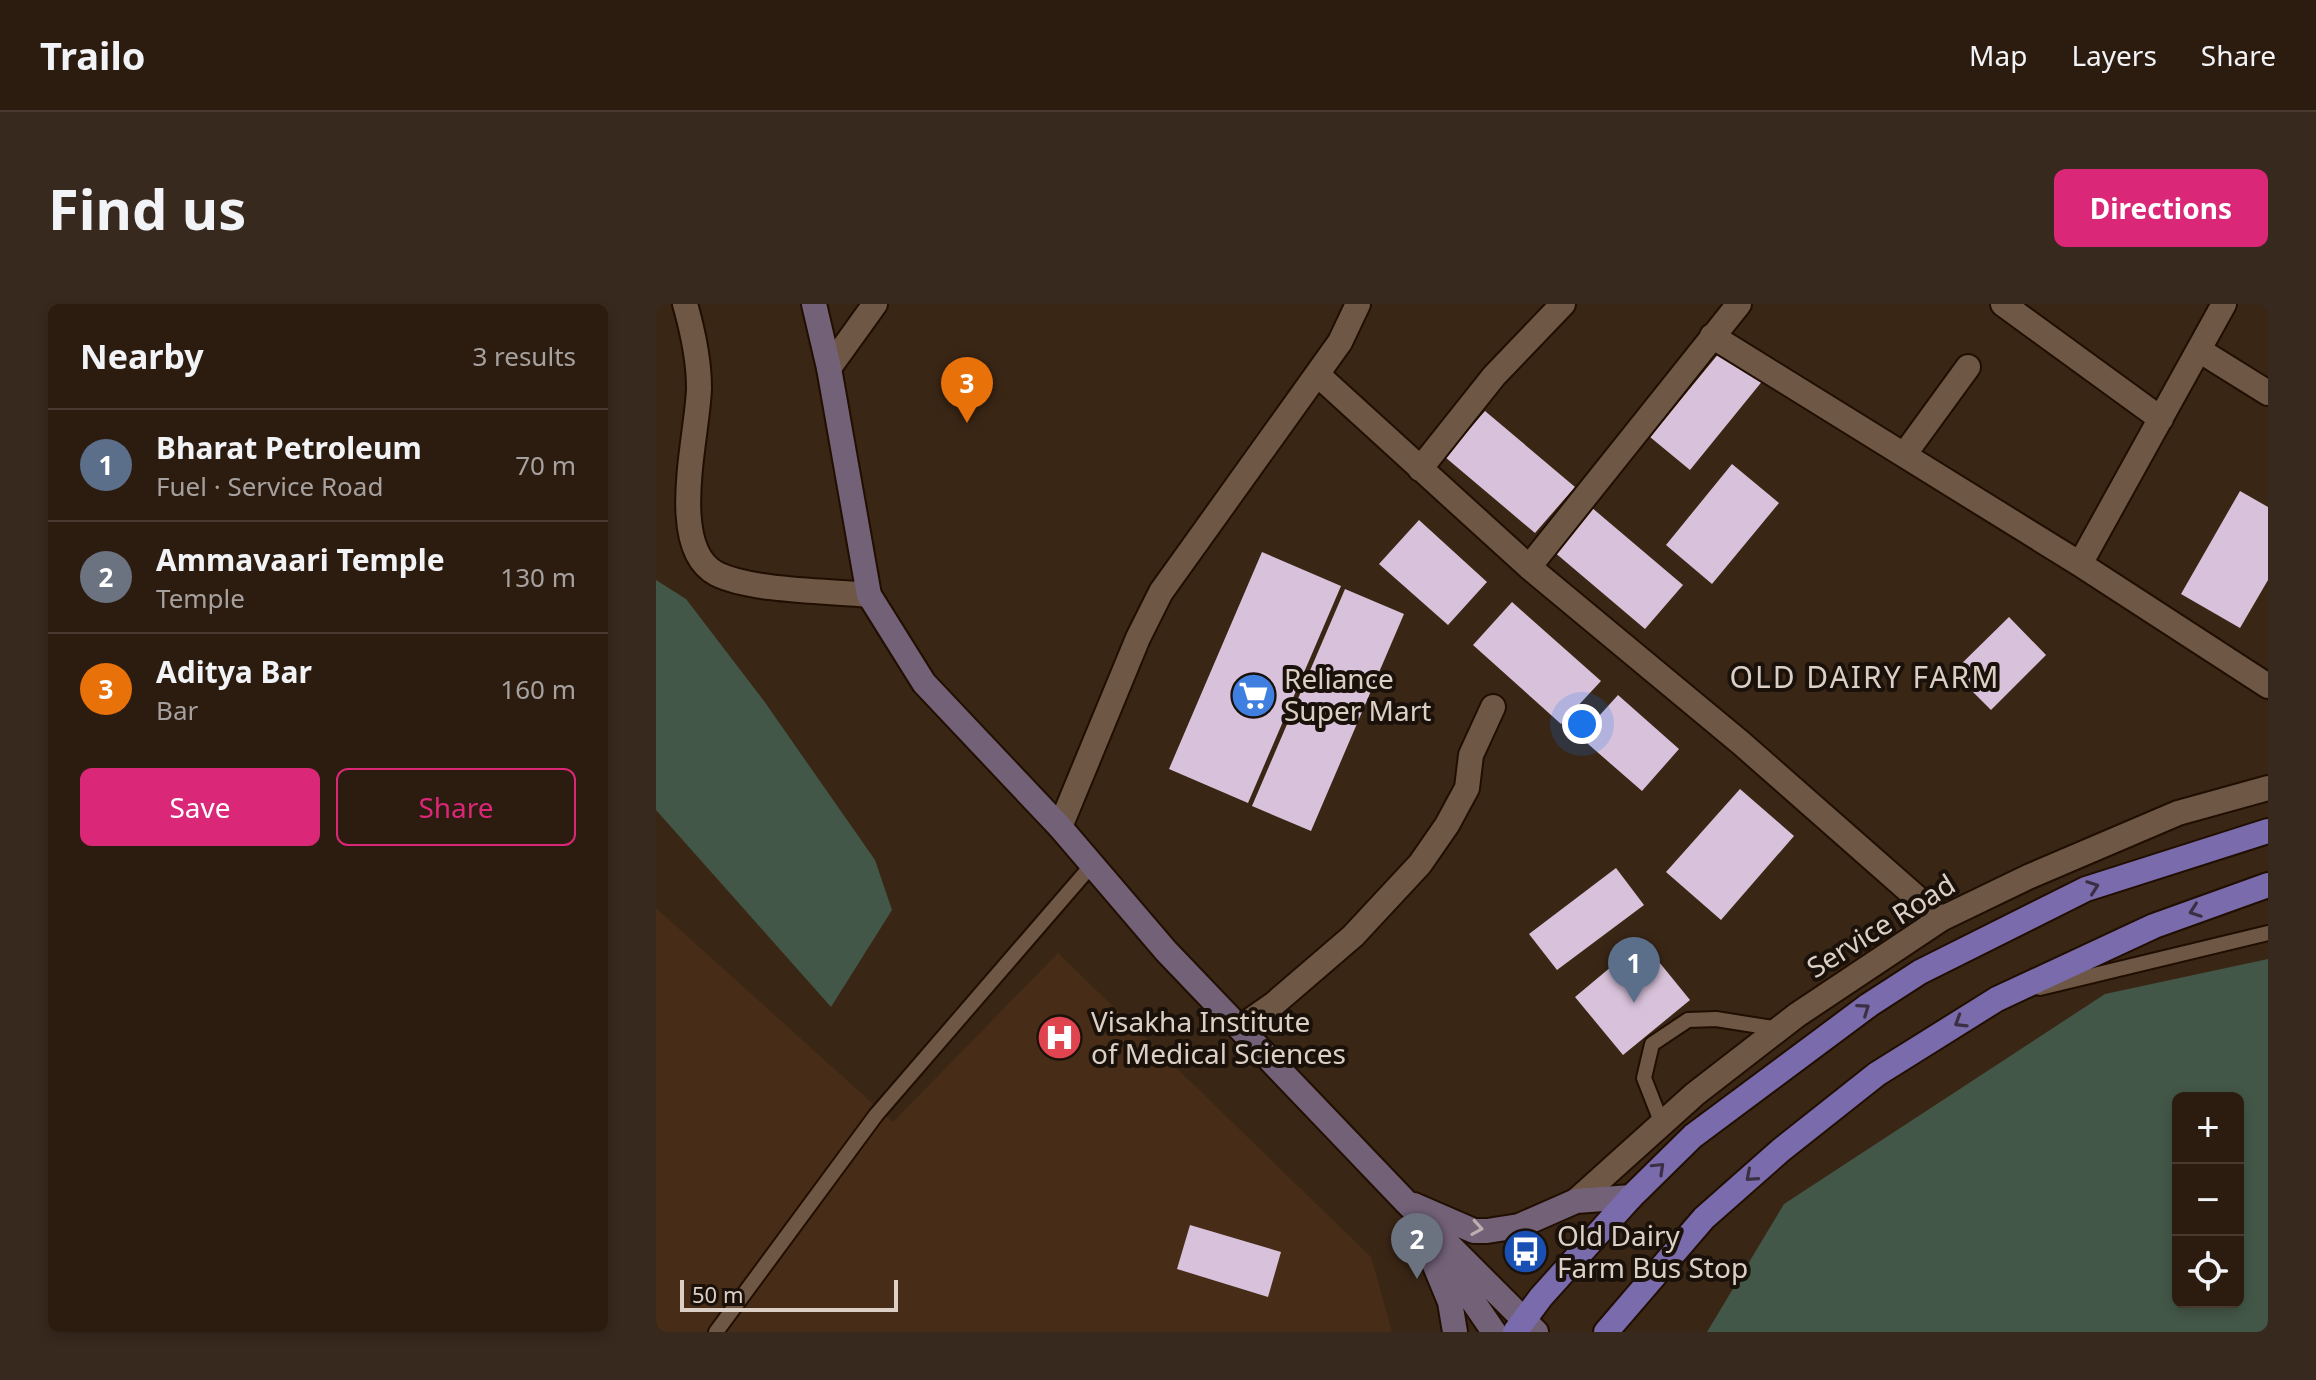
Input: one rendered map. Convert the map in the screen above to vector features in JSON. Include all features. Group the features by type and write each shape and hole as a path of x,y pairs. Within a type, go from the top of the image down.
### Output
{"main road":[{"path":"1525,1328 1541,1297 1631,1197 1693,1136 1869,1005 1920,972 2086,889 2268,831"},
{"path":"1606,1332 1704,1218 1781,1150 1877,1074 1997,999 2154,926 2268,885"}],"street":[{"path":"685,304 696,341 699,387 687,496 693,541 700,561 716,573 744,584 869,595"},
{"path":"814,304 829,368 869,595 924,683 1060,827 1166,951 1525,1328"},
{"path":"829,368 875,304"},
{"path":"1060,827 1138,638 1161,592 1340,342 1358,304"},
{"path":"1420,469 1494,376 1563,304"},
{"path":"1529,567 1739,304"},
{"path":"2003,304 2161,419"},
{"path":"2080,564 2224,304"},
{"path":"1712,336 2080,564 2268,686"},
{"path":"2199,350 2268,393"},
{"path":"1904,455 1968,367"},
{"path":"1317,374 1529,567 1741,743 1941,919"},
{"path":"1241,1027 1274,1004 1353,936 1420,864 1447,825 1467,788 1471,755 1493,707"},
{"name":"Service Road","path":"1576,1201 1695,1094 1779,1029 1941,919 2028,877 2178,813 2268,788"},
{"path":"1405,1201 1474,1231 1487,1231 1519,1226 1576,1201 1631,1197"},
{"path":"1405,1201 1441,1276 1450,1302 1455,1332"},
{"path":"1405,1201 1494,1332"}],"lane":[{"path":"716,1332 876,1115 1091,866"},
{"path":"1997,999 2268,933"},
{"path":"1662,1124 1644,1078 1652,1044 1688,1020 1716,1019 1779,1029"}],"shaded area":[{"name":"Visakha Institute of Medical Sciences","path":"656,908 893,1122 1058,953 1371,1257 1392,1332 656,1332"}],"green space":[{"path":"656,580 686,599 764,701 875,860 892,910 831,1007 656,810"},
{"path":"2268,959 2268,1332 1707,1332 1784,1204 2105,994"}],"building":[{"path":"1724,347 1764,379 1690,470 1650,437"},
{"path":"1485,411 1575,487 1535,533 1445,457"},
{"path":"1732,464 1779,503 1712,584 1666,545"},
{"path":"2240,491 2268,507 2268,580 2240,628 2181,594"},
{"path":"1591,507 1683,585 1645,629 1553,551"},
{"path":"1419,520 1487,582 1448,625 1379,564"},
{"path":"1262,552 1341,586 1248,803 1169,769"},
{"path":"1345,589 1404,614 1311,831 1252,806"},
{"path":"1512,602 1601,681 1561,724 1473,645"},
{"path":"2009,617 2046,655 1991,710 1953,672"},
{"path":"1618,695 1679,749 1642,791 1580,737"},
{"path":"1740,789 1794,836 1721,920 1666,872"},
{"path":"1616,868 1644,905 1557,970 1529,934"},
{"path":"1642,941 1690,1000 1623,1055 1575,997"},
{"path":"1190,1225 1281,1252 1268,1297 1177,1269"}],"place":[{"name":"Aditya Bar","path":"967,423"},
{"name":"Reliance Super Mart","path":"1253,695"},
{"name":"Bharat Petroleum","path":"1634,1003"},
{"name":"Visakha Institute of Medical Sciences","path":"1060,1038"},
{"name":"Old Dairy Farm Bus Stop","path":"1526,1252"},
{"name":"Ammavaari Temple","path":"1417,1279"}],"district":[{"name":"OLD DAIRY FARM","path":"1865,678"}]}
